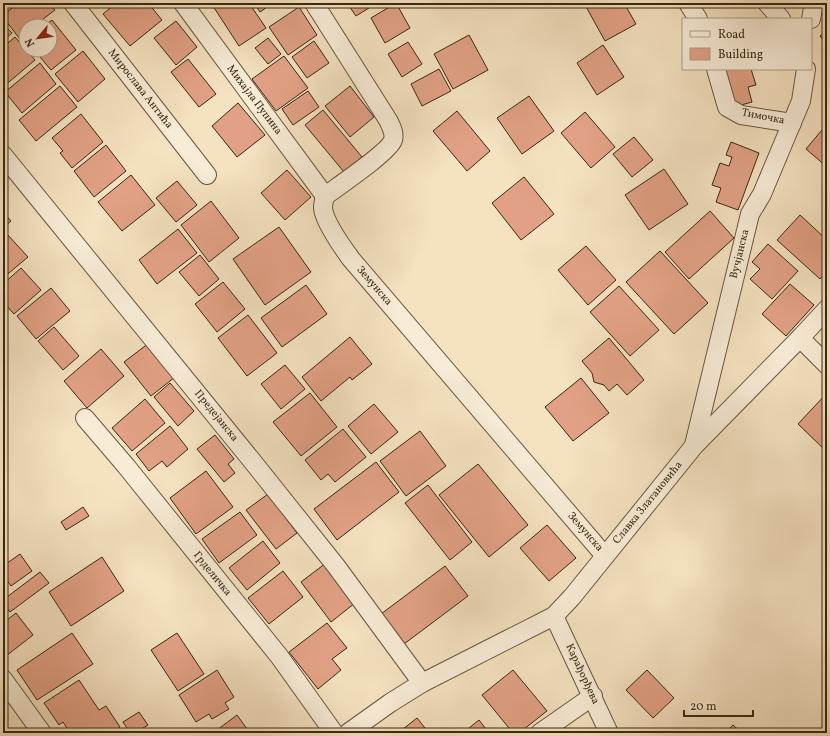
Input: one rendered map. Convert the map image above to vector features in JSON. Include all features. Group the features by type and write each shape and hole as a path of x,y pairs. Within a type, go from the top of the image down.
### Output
{"street":[{"name":"Мирослава Антића","path":"73,3 207,175"},
{"name":"Михајла Пупина","path":"183,3 325,196"},
{"path":"314,3 388,120 393,131 393,140 389,147 377,158 325,196"},
{"path":"688,3 697,18"},
{"path":"767,3 781,18"},
{"path":"811,18 814,3"},
{"name":"Тимочка","path":"716,70 727,107 741,115 792,123"},
{"name":"Вучјанска","path":"694,446 750,214 762,194 801,101 806,70"},
{"name":"Предејанска","path":"3,156 263,474 336,566 422,683"},
{"name":"Земунска","path":"325,196 323,209 336,237 351,259 605,556"},
{"name":"Славка Златановића","path":"348,733 384,707 422,683 554,616 572,598 694,446 827,309"},
{"path":"800,338 827,365"},
{"name":"Грделичка","path":"85,418 126,466 278,656 334,733"},
{"name":"Карађорђева","path":"554,616 593,696 609,733"},
{"path":"3,679 42,733"},
{"path":"540,733 593,696"}],"building":[{"path":"19,3 49,3 55,10 44,18 18,18 18,37 3,15"},
{"path":"116,3 148,3 162,20 130,46 103,14"},
{"path":"211,3 249,3 266,28 239,46"},
{"path":"254,3 273,3 260,12"},
{"path":"347,3 377,3 356,16"},
{"path":"396,3 410,28 385,43 371,18"},
{"path":"584,3 624,3 636,24 605,41"},
{"path":"299,7 317,35 288,55 269,27"},
{"path":"176,21 197,47 176,65 154,38"},
{"path":"3,24 12,33 3,41"},
{"path":"58,28 76,50 51,70 41,58 58,58"},
{"path":"827,31 827,45 820,36"},
{"path":"469,35 488,70 453,89 434,54"},
{"path":"15,37 18,40 18,58 33,58 35,60 3,87 3,47"},
{"path":"268,38 281,54 268,64 255,48"},
{"path":"314,41 329,63 307,78 292,57"},
{"path":"408,42 422,64 402,77 388,54"},
{"path":"603,45 624,77 597,95 577,63"},
{"path":"83,51 105,79 78,102 55,74"},
{"path":"284,56 308,88 276,111 252,79"},
{"path":"188,59 216,94 199,107 171,72"},
{"path":"40,63 56,84 22,113 5,92"},
{"path":"439,69 451,91 422,106 411,84"},
{"path":"724,70 751,70 756,85 748,87 752,102 734,107"},
{"path":"60,86 77,107 36,141 19,120"},
{"path":"350,86 374,117 350,137 325,106"},
{"path":"308,91 319,107 293,125 282,109"},
{"path":"529,96 554,131 522,154 497,118"},
{"path":"238,103 265,135 237,157 212,126"},
{"path":"323,110 362,157 344,172 305,125"},
{"path":"457,111 490,151 467,171 433,131"},
{"path":"585,112 615,147 591,168 561,133"},
{"path":"81,114 103,142 72,168 60,153 63,151 52,138"},
{"path":"827,124 827,167 806,149"},
{"path":"634,137 653,160 632,177 613,154"},
{"path":"731,142 759,153 738,210 716,202 721,188 712,185 720,163 729,166 732,157 726,155"},
{"path":"106,145 126,171 94,197 74,171"},
{"path":"664,169 688,204 649,230 625,195"},
{"path":"287,170 311,197 285,220 261,193"},
{"path":"131,175 155,205 122,231 98,202"},
{"path":"524,177 554,214 521,240 492,203"},
{"path":"177,181 197,205 176,222 156,198"},
{"path":"211,201 239,238 209,262 181,225"},
{"path":"710,211 734,238 689,279 665,252"},
{"path":"3,212 11,221 3,228"},
{"path":"800,215 827,240 827,271 820,279 777,240"},
{"path":"279,227 311,272 265,305 233,259"},
{"path":"178,229 197,253 157,284 139,260"},
{"path":"6,233 28,257 3,278 3,235"},
{"path":"768,244 798,271 772,299 750,279 760,269 752,262"},
{"path":"586,246 616,280 588,305 558,270"},
{"path":"660,251 708,303 674,334 626,282"},
{"path":"200,255 219,279 199,296 179,272"},
{"path":"21,268 41,290 14,314 3,302 3,284"},
{"path":"223,282 245,309 217,332 195,304"},
{"path":"790,284 814,305 786,336 762,314"},
{"path":"306,285 327,314 282,347 261,318"},
{"path":"619,286 659,330 630,356 590,312"},
{"path":"51,288 70,311 36,339 17,316"},
{"path":"248,315 277,353 247,376 218,338"},
{"path":"54,327 79,356 63,370 38,341"},
{"path":"350,337 372,364 352,380 350,377 321,401 302,377"},
{"path":"609,338 644,380 627,395 617,384 609,391 604,385 594,382 592,373 582,361"},
{"path":"149,343 175,377 151,396 124,362"},
{"path":"101,349 124,376 87,408 64,381"},
{"path":"285,365 305,389 281,409 261,384"},
{"path":"581,378 609,413 573,441 545,407"},
{"path":"170,383 194,411 178,426 154,397"},
{"path":"310,393 337,427 301,456 273,422"},
{"path":"827,393 827,452 798,424"},
{"path":"145,399 165,423 132,451 112,428"},
{"path":"374,404 398,432 371,454 348,426"},
{"path":"170,426 188,449 167,467 162,461 149,471 136,454"},
{"path":"343,429 366,457 335,482 328,474 321,480 305,460"},
{"path":"420,431 446,466 406,496 380,461"},
{"path":"215,435 234,459 228,464 235,473 224,482 197,449"},
{"path":"376,462 399,492 337,540 314,509"},
{"path":"478,464 528,525 489,557 439,495"},
{"path":"206,471 233,507 196,534 170,498"},
{"path":"428,485 472,542 450,560 405,503"},
{"path":"268,494 297,533 276,549 246,510"},
{"path":"83,507 89,516 66,530 61,522"},
{"path":"240,512 257,535 219,563 202,539"},
{"path":"547,525 576,558 549,581 520,548"},
{"path":"263,541 280,563 247,590 229,568"},
{"path":"20,554 32,571 11,586 3,575 3,566"},
{"path":"102,557 124,591 71,626 49,592"},
{"path":"326,563 355,603 331,622 301,582"},
{"path":"445,566 468,596 404,644 381,614"},
{"path":"283,571 303,597 269,624 248,598"},
{"path":"40,572 49,583 10,612 3,603 3,600"},
{"path":"16,613 33,635 6,656 3,653 3,623"},
{"path":"327,623 347,648 332,659 341,670 318,689 289,652"},
{"path":"72,633 93,664 37,700 17,670"},
{"path":"177,633 204,674 178,691 151,650"},
{"path":"217,670 234,697 225,703 229,709 212,719 209,714 196,722 179,695"},
{"path":"513,670 547,711 519,733 513,733 482,695"},
{"path":"647,670 674,698 653,718 626,690"},
{"path":"79,680 99,710 106,706 120,727 111,733 70,733 63,722 59,725 44,703"},
{"path":"139,712 148,725 135,733 130,733 123,722"},
{"path":"237,715 250,733 213,733"},
{"path":"417,718 429,733 398,733"},
{"path":"479,720 489,733 463,733"},
{"path":"733,725 742,733 725,733"}]}
